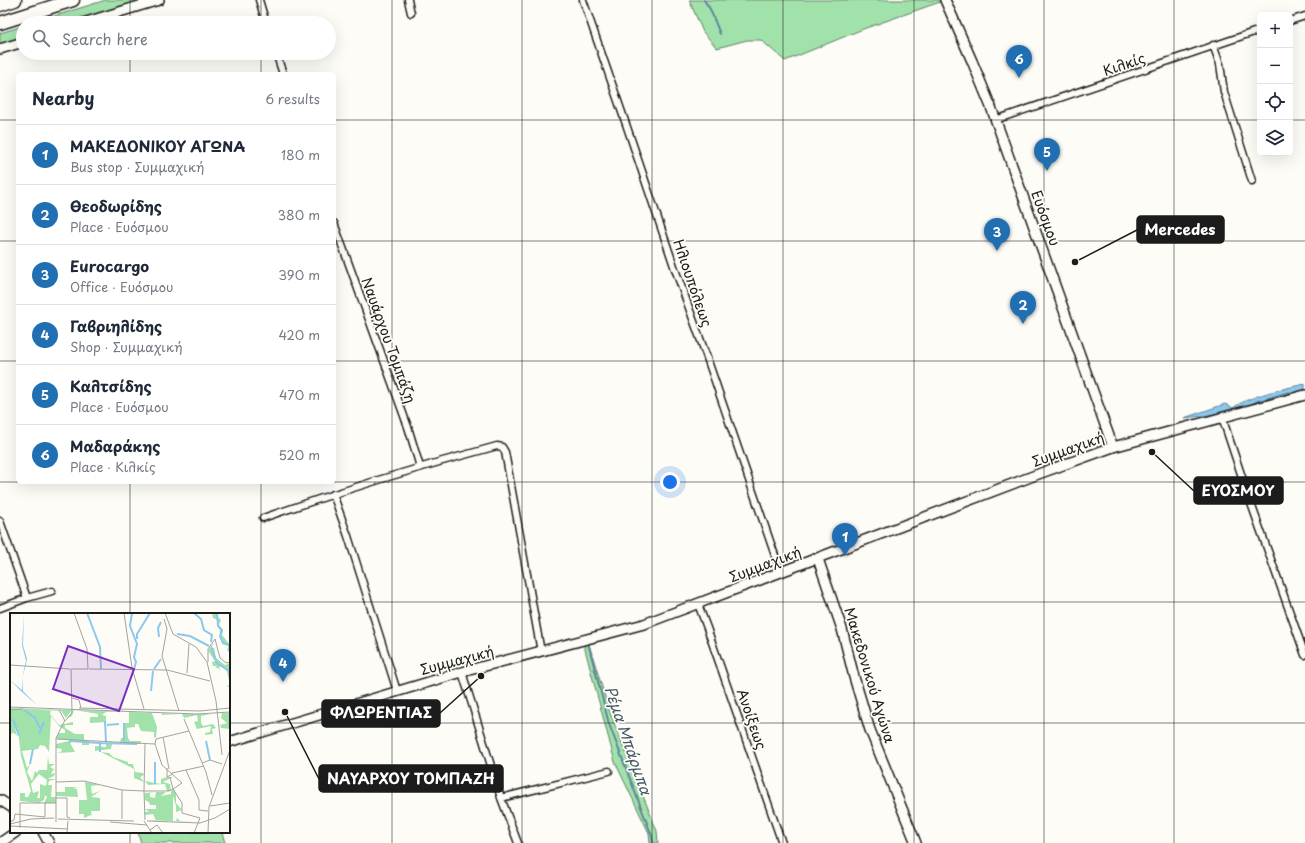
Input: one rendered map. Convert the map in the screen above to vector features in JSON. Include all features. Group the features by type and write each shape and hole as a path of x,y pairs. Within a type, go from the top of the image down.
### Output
{"highway":[{"path":"0,5 15,0"},
{"path":"20,16 73,0"},
{"path":"0,22 16,17"}],"main road":[{"path":"106,16 159,0"},
{"name":"Ευόσμου","path":"945,0 972,61 995,120 1113,447"},
{"path":"0,49 16,44"},
{"name":"Συμμαχική","path":"230,742 462,672 644,624 1113,447 1305,395"},
{"name":"Μακεδονικού Αγώνα","path":"818,558 842,629 854,677 870,730 916,843"},
{"path":"0,800 10,806"},
{"path":"44,833 49,843"},
{"path":"0,843 13,835"}],"street":[{"path":"259,0 264,16"},
{"path":"408,0 411,13"},
{"name":"Ηλιουπόλεως","path":"583,0 628,127 675,269 706,355 780,573"},
{"path":"1293,19 1305,16"},
{"name":"Κιλκίς","path":"995,120 1257,31"},
{"path":"1213,45 1220,64 1224,92 1252,181"},
{"path":"278,60 282,72"},
{"name":"Ναυάρχου Τομπάζη","path":"336,229 408,427 420,466"},
{"path":"1222,417 1305,655"},
{"path":"262,518 420,466 497,446 502,447 505,452 541,652"},
{"path":"333,494 397,691"},
{"path":"0,521 27,598"},
{"path":"0,608 52,591"},
{"name":"Ανοίξεως","path":"698,604 782,843"},
{"path":"462,672 501,798 518,843"},
{"path":"501,798 609,771"}],"green space":[{"path":"106,0 146,0 95,16 55,16"},
{"path":"689,0 939,0 940,2 863,29 785,61 761,40 747,40 717,48 703,32"},
{"path":"16,28 16,40 0,45 0,33"},
{"path":"588,641 610,713 657,831 658,843 650,843 649,833 615,762 583,642"},
{"path":"138,833 222,833 225,843 141,843"}],"water":[{"path":"1305,384 1305,394 1235,412 1184,418 1225,404 1233,408 1257,396"}],"waterway":[{"path":"704,0 710,9 720,34"},
{"name":"Ρέμα Μπάρμπα","path":"588,643 609,724 652,836 653,843"}],"place":[{"name":"Μαδαράκης","path":"1019,78"},
{"name":"Καλτσίδης","path":"1047,171"},
{"name":"Eurocargo","path":"997,251"},
{"name":"Mercedes","path":"1075,262"},
{"name":"Θεοδωρίδης","path":"1023,324"},
{"name":"ΕΥΟΣΜΟΥ","path":"1152,452"},
{"name":"ΜΑΚΕΔΟΝΙΚΟΥ ΑΓΩΝΑ","path":"845,556"},
{"name":"ΦΛΩΡΕΝΤΙΑΣ","path":"481,676"},
{"name":"Γαβριηλίδης","path":"283,682"},
{"name":"ΝΑΥΑΡΧΟΥ ΤΟΜΠΑΖΗ","path":"285,712"}]}
